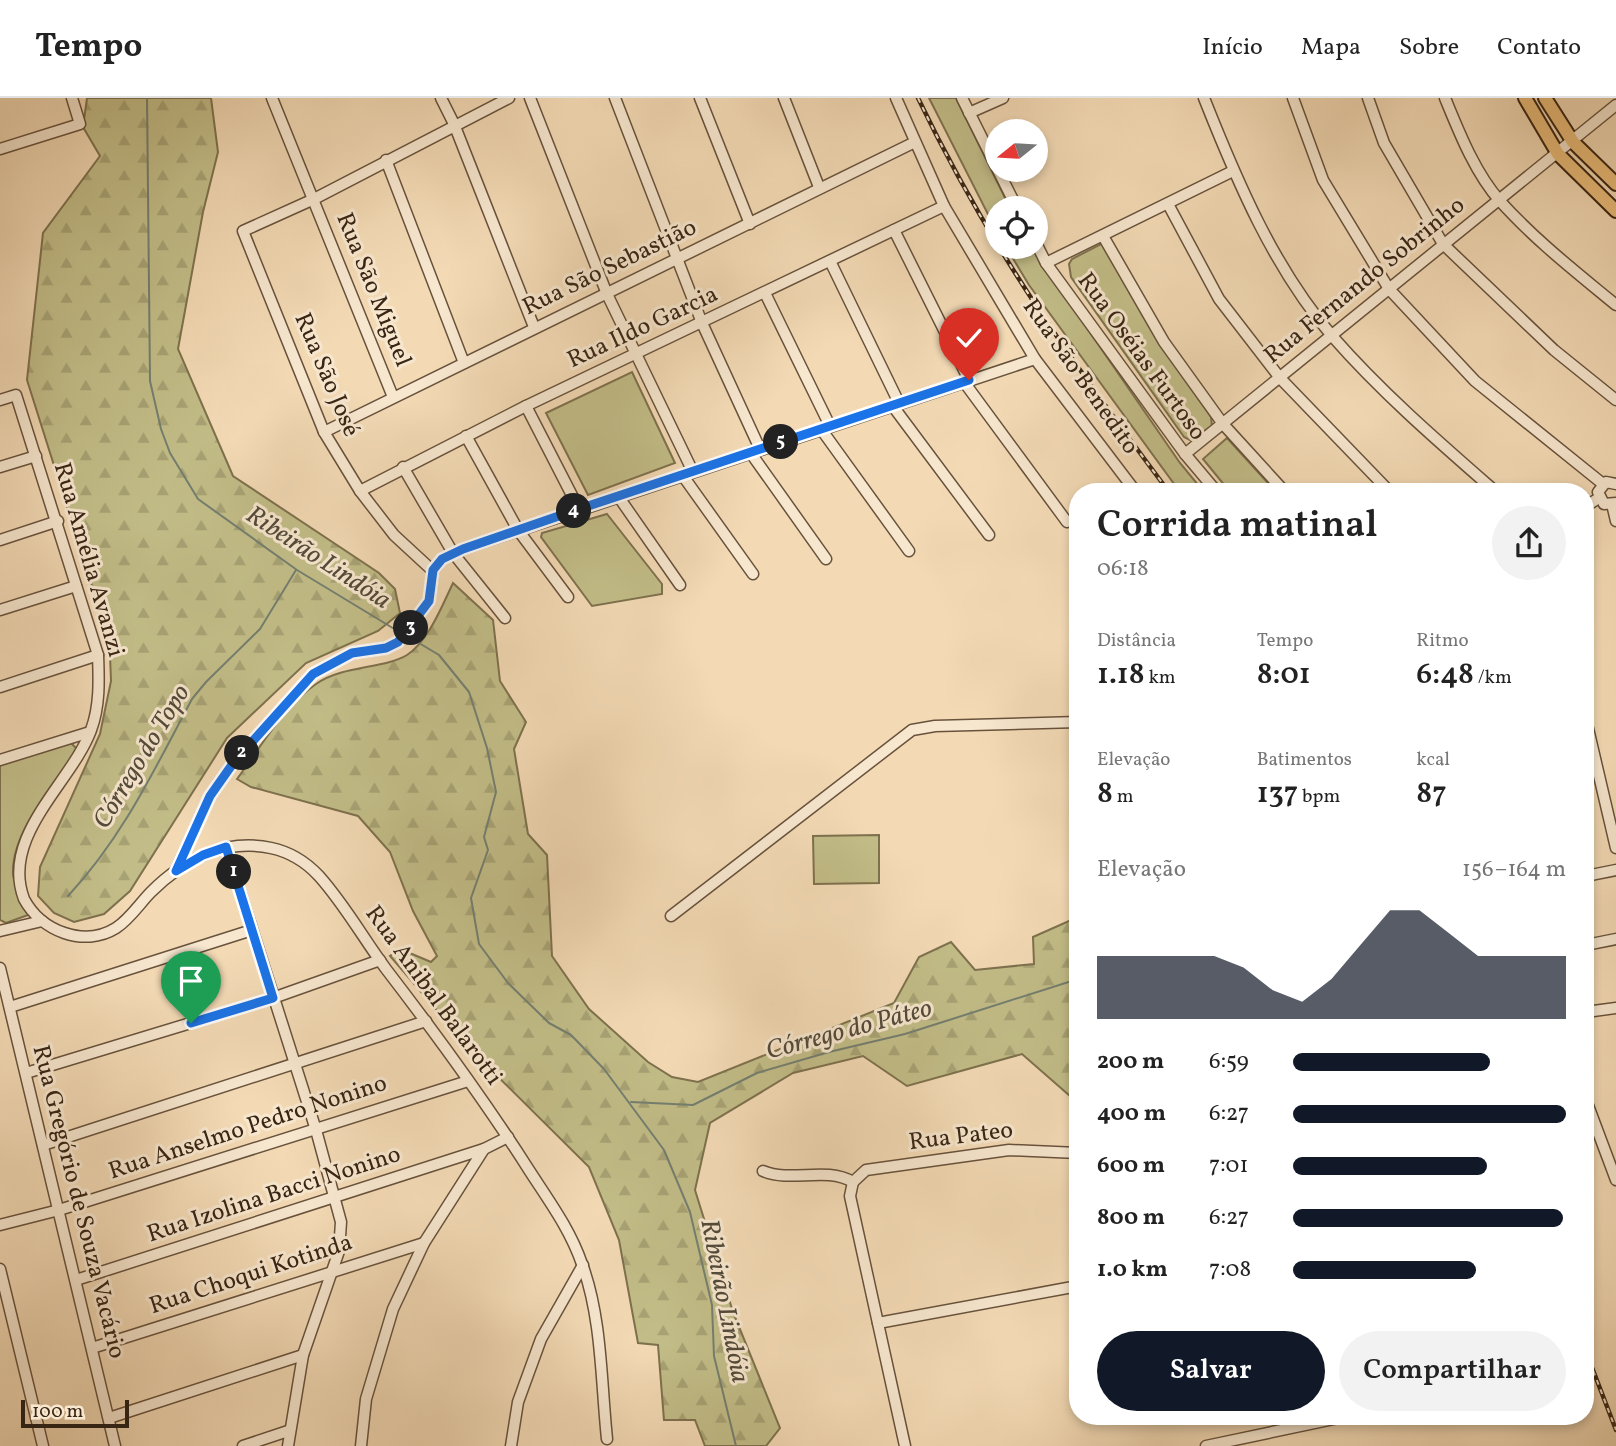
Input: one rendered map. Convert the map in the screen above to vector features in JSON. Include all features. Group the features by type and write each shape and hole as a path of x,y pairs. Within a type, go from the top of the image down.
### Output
{"main road":[{"path":"1525,98 1558,154 1616,211"},
{"path":"1545,98 1573,142 1616,184"}],"street":[{"path":"0,149 80,124 72,98"},
{"name":"Rua São Miguel","path":"272,98 393,397"},
{"path":"441,98 454,124 534,327"},
{"path":"314,198 509,98"},
{"path":"530,98 607,294 688,474 753,574"},
{"path":"615,98 676,260 755,450 826,559"},
{"path":"700,98 750,224"},
{"path":"784,98 819,187"},
{"name":"Rua São Benedito","path":"897,98 944,206 1035,359 1129,483"},
{"path":"962,98 1011,196"},
{"path":"969,113 1003,98"},
{"path":"1204,98 1233,171 1283,267 1332,336 1438,441 1486,483"},
{"path":"1293,98 1323,180 1389,289 1475,381 1603,484 1616,483"},
{"path":"1368,98 1384,143 1443,244 1554,350 1616,400"},
{"path":"1445,98 1463,140 1499,200 1561,260 1616,305"},
{"name":"Rua Fernando Sobrinho","path":"1185,454 1616,105"},
{"name":"Rua São Sebastião","path":"324,432 915,142"},
{"path":"386,160 464,363"},
{"path":"1046,263 1233,171"},
{"name":"Rua São José","path":"314,198 243,231 324,432 360,491 394,535 433,570"},
{"path":"1168,204 1219,299 1280,378 1381,483"},
{"name":"Rua Ildo Garcia","path":"360,491 526,406 944,206"},
{"path":"894,230 967,381 1067,522"},
{"path":"1103,236 1164,342 1223,424 1277,483"},
{"name":"Rua Oséias Furtoso","path":"1044,259 1185,454 1209,483"},
{"path":"830,261 896,404 989,535"},
{"path":"765,293 825,428 909,551"},
{"path":"176,871 210,796 234,762 299,686 330,663 352,653 386,648 398,642 412,627 429,601 433,570 453,553 755,450 1035,359"},
{"name":"Rua Amélia Avanzi","path":"0,400 16,395 58,521 98,655 99,696 90,732 70,767 39,805 19,856 18,875 22,894 42,921"},
{"path":"526,406 579,509"},
{"path":"466,436 518,530 568,597"},
{"path":"0,467 36,456"},
{"path":"403,467 453,553 505,618"},
{"path":"1603,484 1599,489 1599,498 1604,504 1614,503 1616,521"},
{"path":"618,496 680,585"},
{"path":"1594,501 1599,498"},
{"path":"0,540 58,521"},
{"path":"0,611 76,586"},
{"path":"0,687 98,655"},
{"path":"671,916 912,730 935,726 1069,722"},
{"path":"0,760 90,732"},
{"path":"1594,754 1616,848"},
{"path":"226,847 316,1130 341,1222 339,1251 303,1355 288,1432 288,1446"},
{"name":"Rua Anibal Balarotti","path":"42,921 70,935 105,933 121,925 152,891 176,871 203,855 226,847 270,848 303,861 332,892 426,1021 568,1228 591,1294 607,1439"},
{"path":"1594,874 1616,870"},
{"path":"0,931 42,921"},
{"path":"10,1007 252,930"},
{"path":"1594,943 1616,939"},
{"path":"26,1073 273,998 380,960"},
{"name":"Rua Gregório de Souza Vacário","path":"0,968 116,1446"},
{"path":"1594,1011 1616,1008"},
{"path":"43,1145 426,1021"},
{"name":"Rua Anselmo Pedro Nonino","path":"0,1225 59,1210 468,1081"},
{"path":"1594,1121 1616,1180"},
{"name":"Rua Izolina Bacci Nonino","path":"76,1280 484,1149 508,1137"},
{"path":"361,1446 366,1399 393,1309 424,1243 484,1149"},
{"name":"Rua Pateo","path":"853,1182 866,1170 1009,1150 1069,1153"},
{"path":"763,1171 774,1176 839,1174 853,1182 850,1196 905,1446"},
{"name":"Rua Choqui Kotinda","path":"92,1348 424,1243"},
{"path":"511,1446 518,1402 541,1339 583,1265"},
{"path":"0,1269 43,1446"},
{"path":"878,1323 1069,1288"},
{"path":"109,1418 303,1355"},
{"path":"1206,1446 1309,1425"},
{"path":"243,1446 288,1432"}],"green space":[{"path":"87,98 211,98 218,152 203,212 178,349 233,476 379,573 395,589 400,613 378,631 306,663 227,738 130,891 104,914 74,922 54,913 38,896 40,867 100,734 111,681 109,629 94,592 27,380 43,233 100,156 83,127"},
{"path":"929,98 956,98 985,157 985,182 997,182 1004,196 985,196 985,208"},
{"path":"1103,243 1165,351 1211,417 1212,426 1190,440 1184,437 1071,277 1069,264 1072,259"},
{"path":"1013,259 1039,259 1197,483 1173,483 1029,285"},
{"path":"632,372 675,463 588,495 546,413"},
{"path":"1227,438 1268,483 1223,483 1203,459"},
{"path":"607,514 662,584 662,594 592,606 541,537 542,533"},
{"path":"453,583 493,620 500,681 526,722 514,749 528,834 547,855 552,956 589,1009 648,1062 672,1077 698,1082 894,1003 919,957 951,942 975,970 1034,964 1033,937 1069,921 1069,1095 1022,1054 907,1086 863,1056 793,1073 710,1123 695,1190 733,1312 780,1428 766,1446 705,1446 695,1420 664,1420 658,1345 638,1343 619,1240 589,1167 473,1052 390,956 400,949 431,962 437,956 413,911 390,852 358,816 251,787 237,779 283,716 304,693 338,673 387,663 407,655 422,641"},
{"path":"66,743 72,744 78,750 36,809 14,858 14,879 28,915 6,923 0,920 0,764"},
{"path":"879,835 879,883 814,884 813,836"}],"waterway":[{"name":"Ribeirão Lindóia","path":"147,98 150,381 161,429 170,453 198,499 297,570 401,633"},
{"name":"Córrego do Topo","path":"68,896 88,874 121,826 151,777 192,699 260,629 296,570"},
{"name":"Ribeirão Lindóia","path":"409,637 439,655 469,692 487,748 496,792 484,837 488,850 471,898 479,944 508,983 549,1023 571,1035 604,1069 664,1150 690,1212 712,1305 714,1356 736,1446"},
{"name":"Córrego do Páteo","path":"631,1102 693,1105 757,1073 905,1034 1069,982"}],"railway":[{"path":"918,98 973,204 1033,301 1162,483"},
{"path":"1594,1373 1616,1430"}],"route":[{"path":"191,1023 273,998 226,847 203,855 176,871 210,796 234,762 299,686 313,674 352,653 386,648 398,642 420,617 429,601 433,570 442,559 463,549 579,509 969,380"}]}
